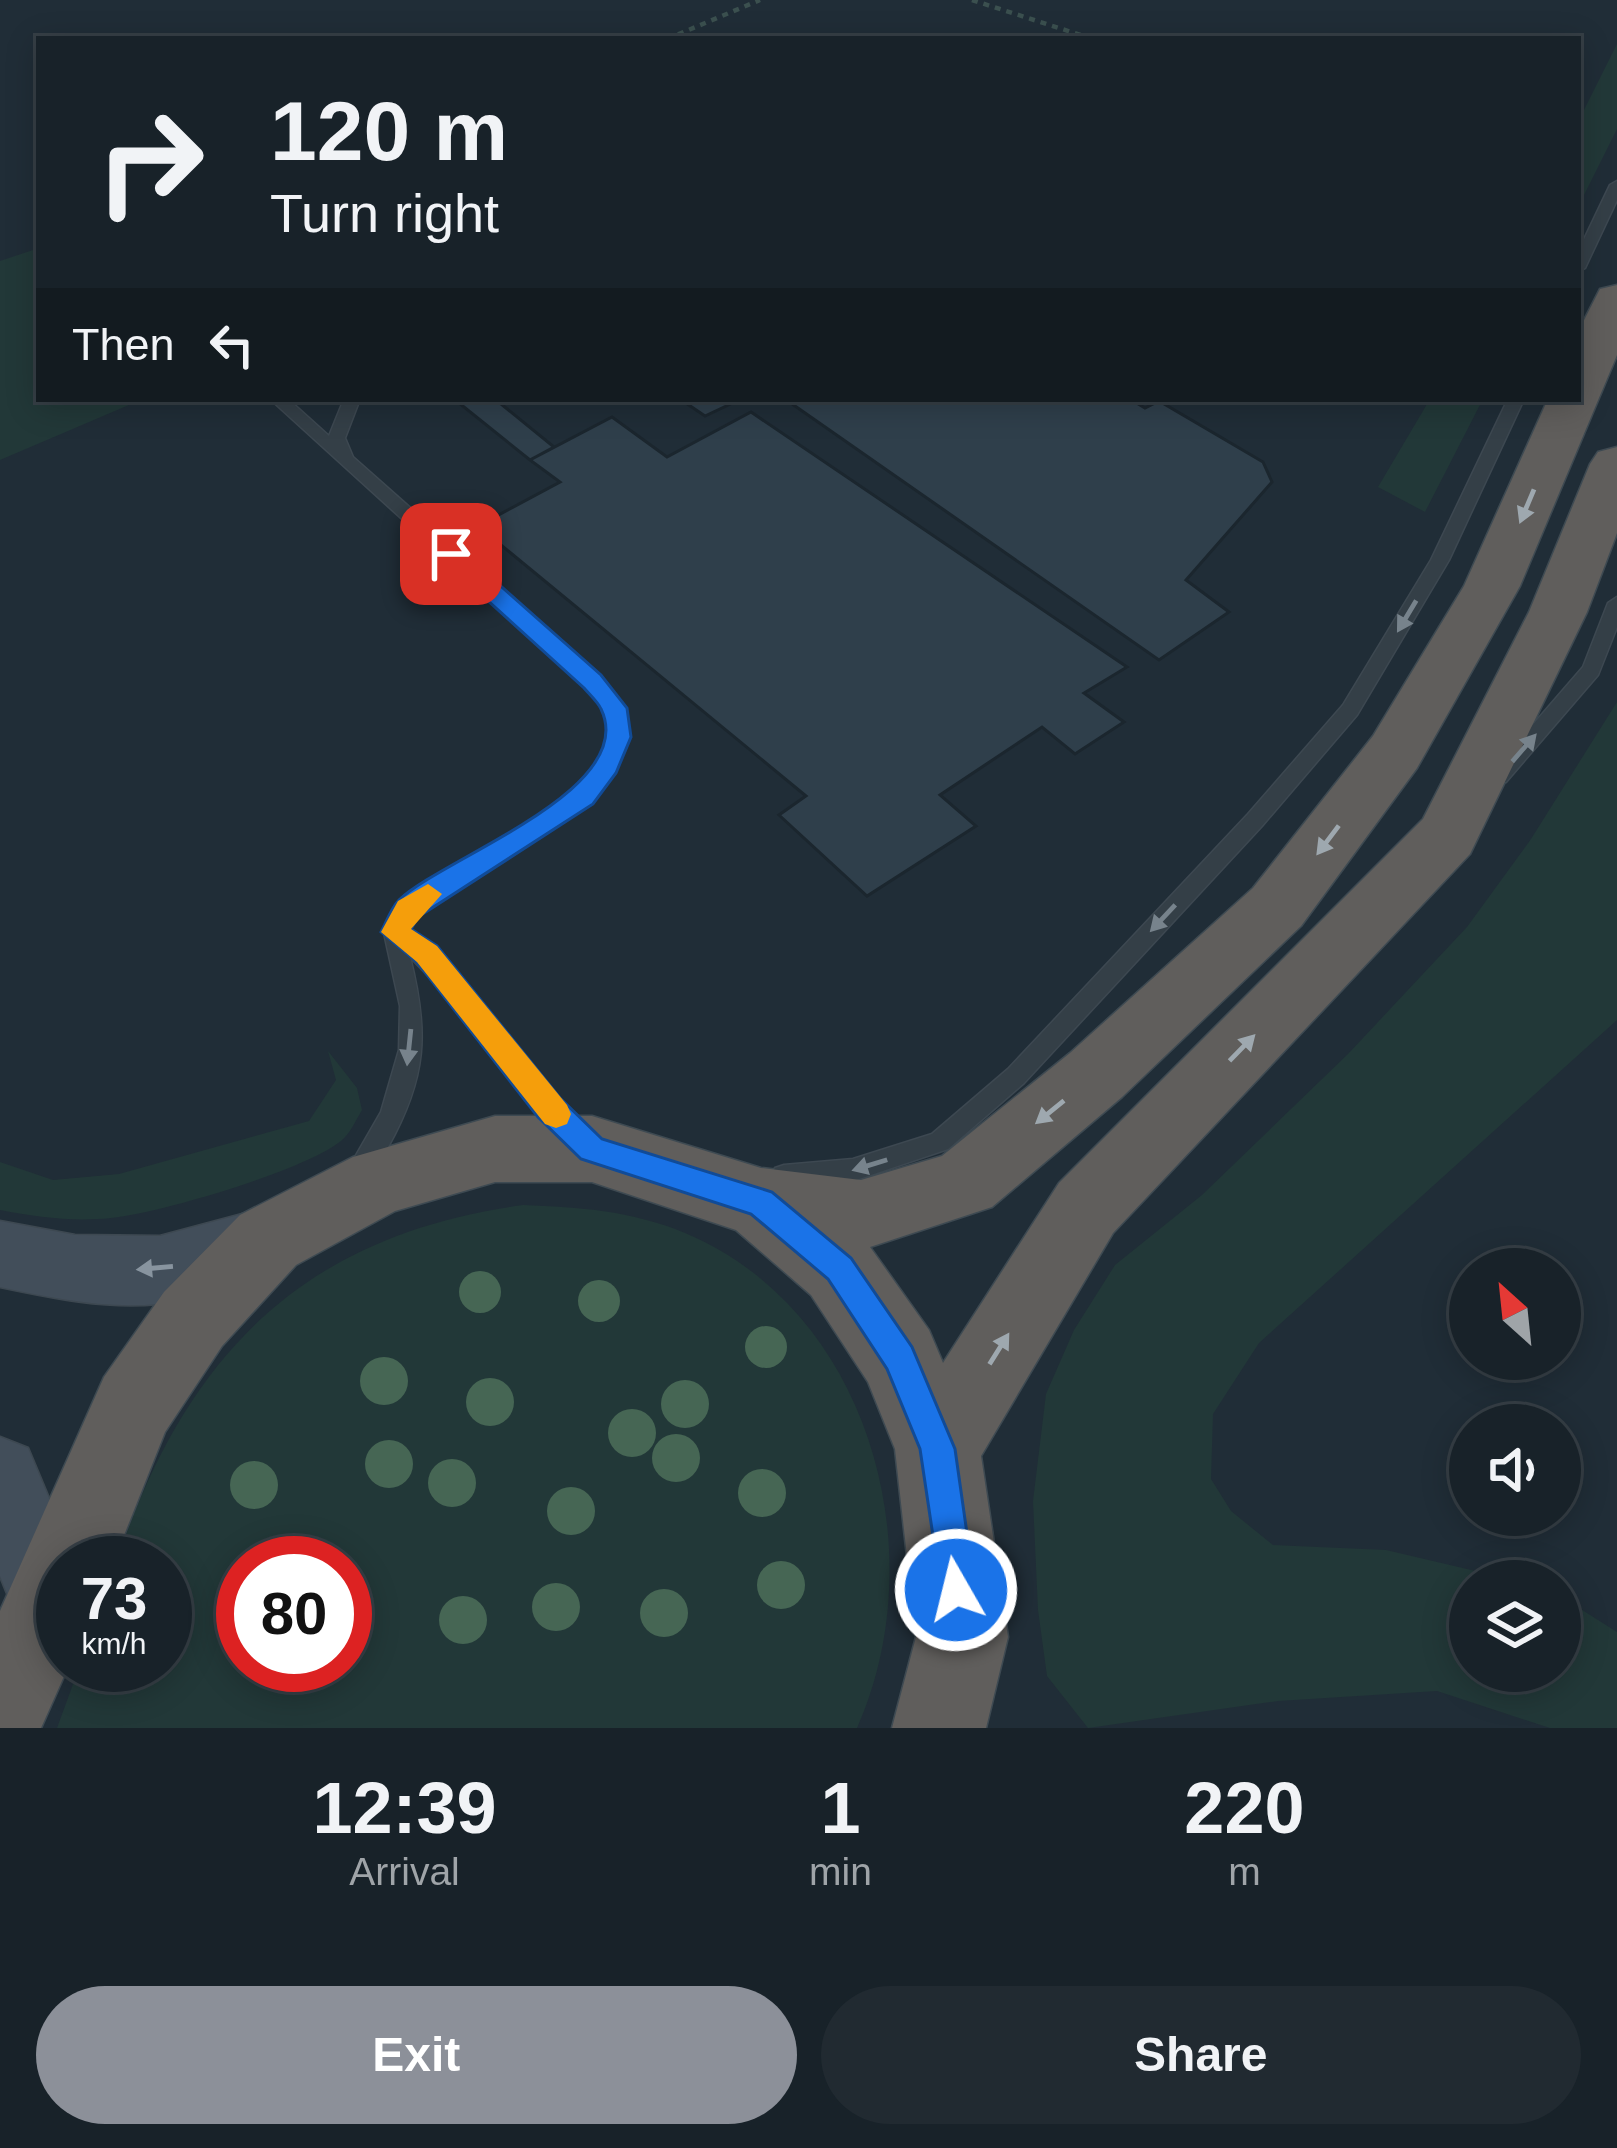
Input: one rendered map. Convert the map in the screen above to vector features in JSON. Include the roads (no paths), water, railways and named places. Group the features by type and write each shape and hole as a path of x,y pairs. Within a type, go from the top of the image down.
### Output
{"highway":[{"path":"1581,381 1617,299"},
{"path":"80,1536 134,1406 193,1319 268,1240 380,1181 496,1149 592,1149 730,1193 861,1215 964,1183 1096,1075 1277,907 1395,752 1481,604 1573,402"},
{"path":"938,1449 1086,1208 1447,836 1558,612 1617,464"},
{"path":"730,1193 839,1269 900,1358 938,1449 962,1637 938,1728"},
{"path":"0,1712 36,1635"}],"main road":[{"path":"0,1254 75,1269 160,1270 268,1240"},
{"path":"0,1476 36,1538"}],"lane":[{"path":"1581,262 1617,185"},
{"path":"281,402 592,681 615,708 618,737 607,766 584,797 408,909 395,932 399,972 411,1002 411,1047 401,1090 379,1144 337,1200"},
{"path":"345,459 337,438 351,402"},
{"path":"730,1193 853,1171 940,1142 1016,1076 1255,820 1350,710 1440,560 1515,402"},
{"path":"1447,836 1591,670 1617,603"},
{"path":"395,932 427,954 549,1108 592,1149"}]}
